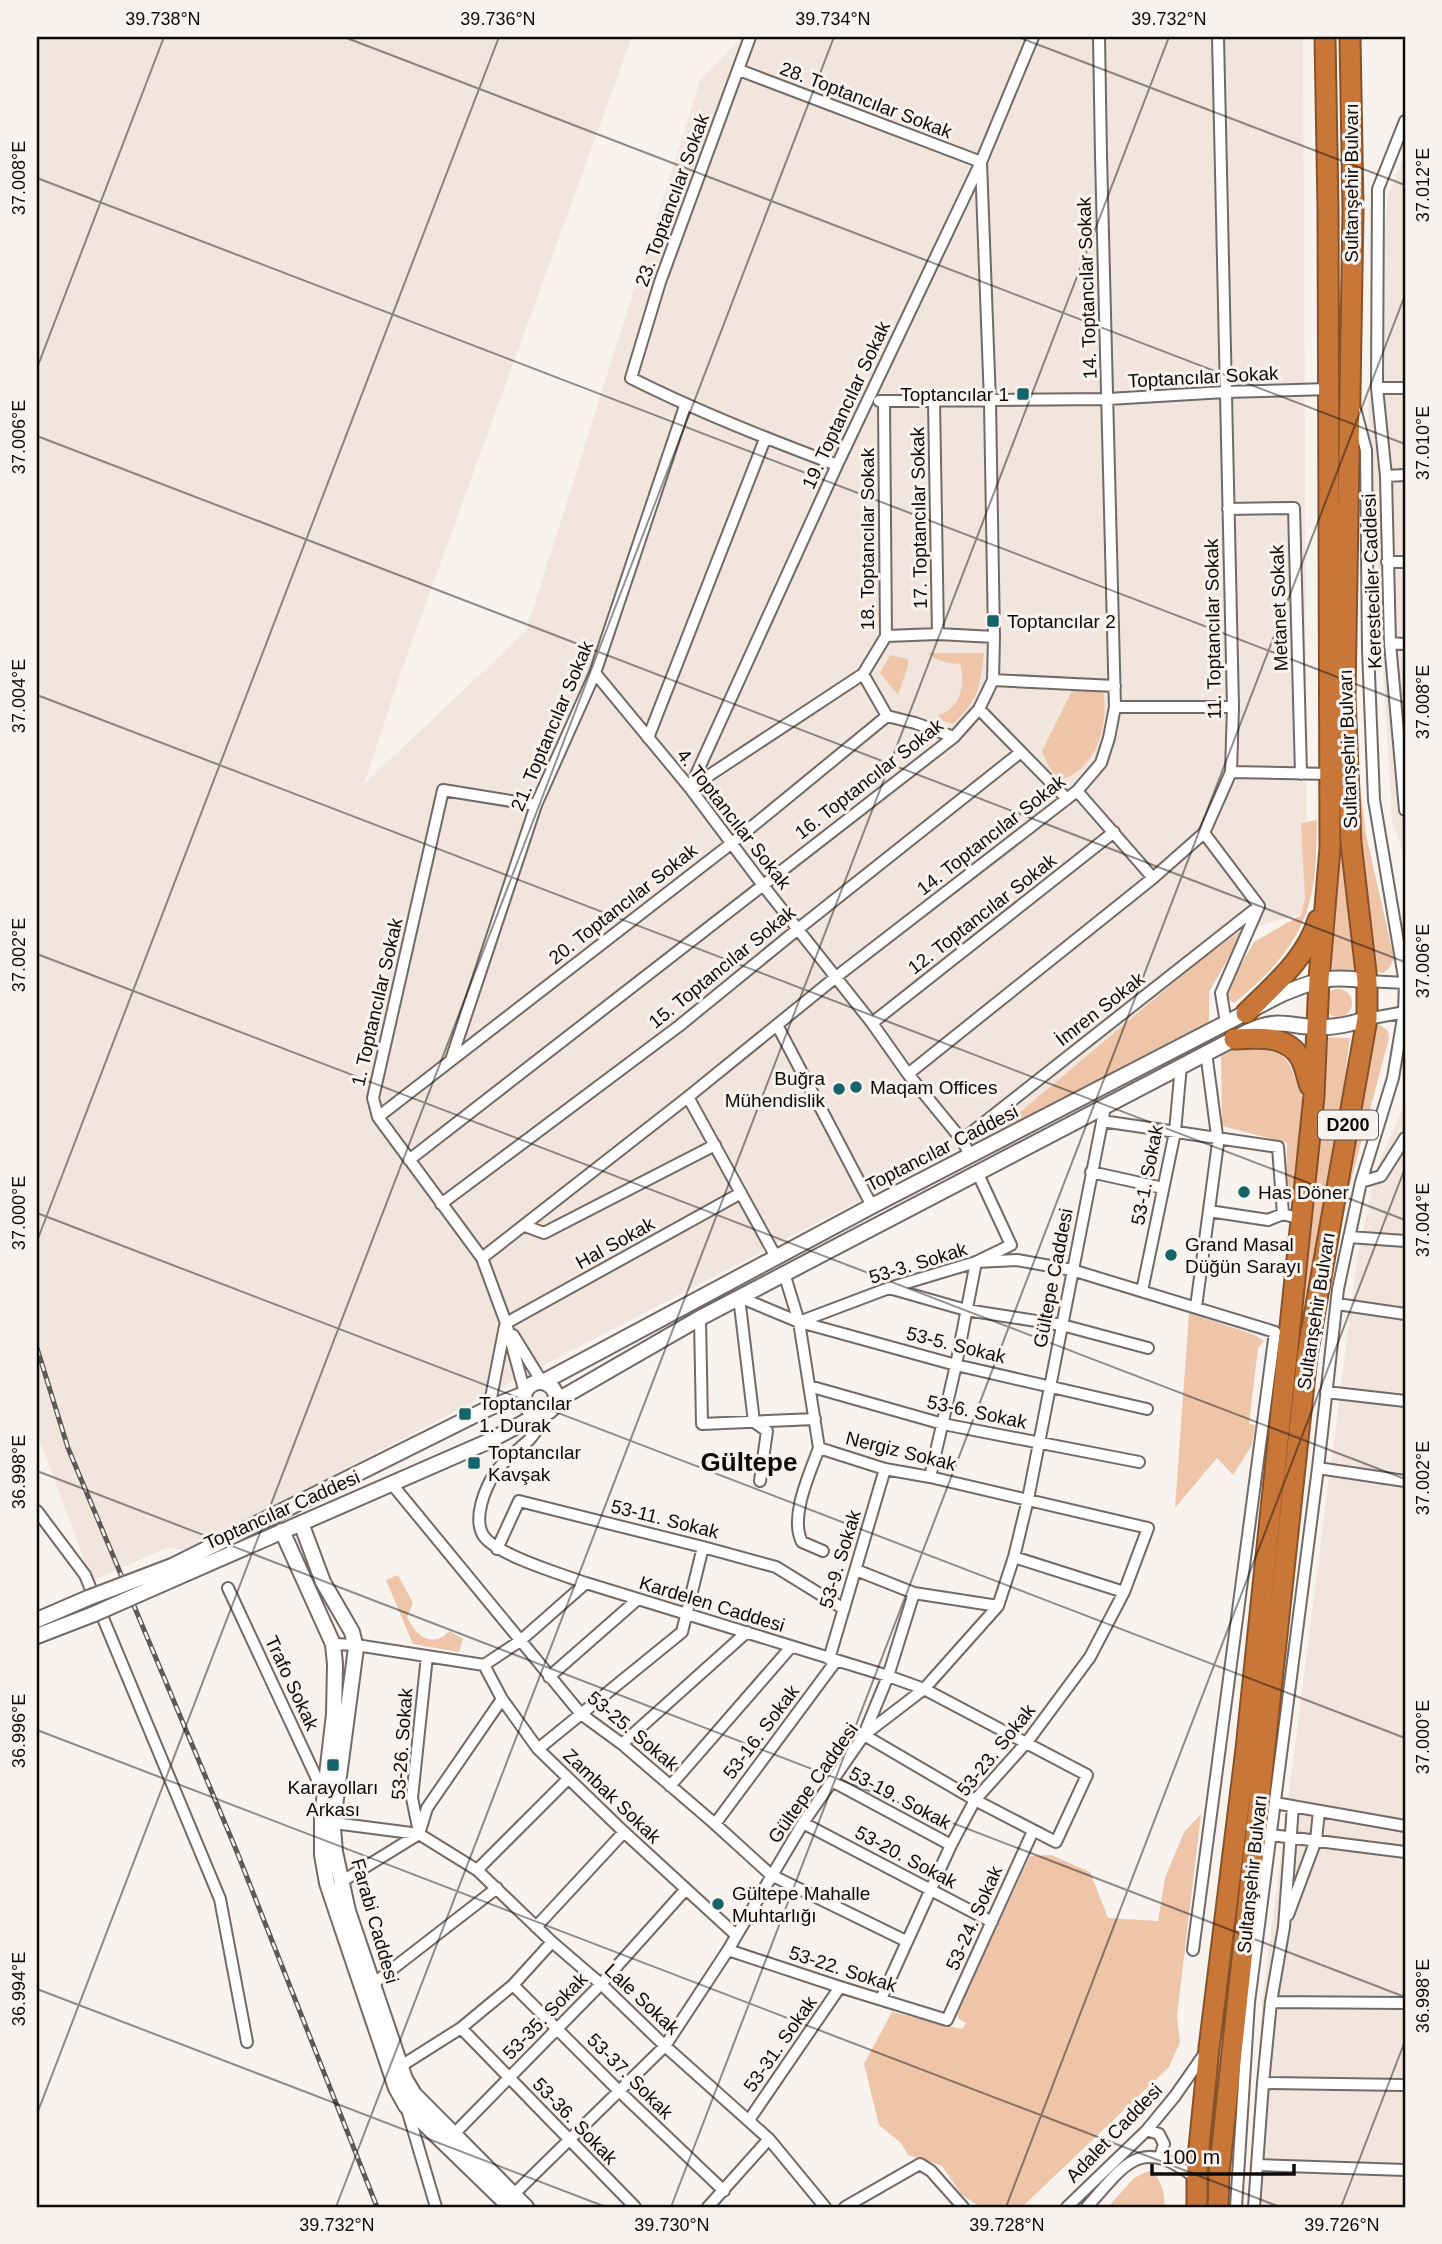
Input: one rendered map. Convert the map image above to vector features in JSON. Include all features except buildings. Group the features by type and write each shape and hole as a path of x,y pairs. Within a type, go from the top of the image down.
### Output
{"highway":[{"name":"Sultanşehir Bulvarı","path":"1197,2207 1197,2179 1209,2048 1246,1749 1292,1216 1314,1096 1319,979 1330,848 1325,37"},
{"name":"Sultanşehir Bulvarı","path":"1218,2207 1219,2173 1307,1356 1367,1019 1367,981 1351,844 1345,696 1353,210 1350,37"},
{"path":"1246,1013 1287,972 1314,935 1326,889"},
{"path":"1230,1031 1285,1043 1300,1058 1314,1096"}],"street":[{"name":"23. Toptancılar Sokak","path":"685,406 631,378 660,282 750,37"},
{"name":"19. Toptancılar Sokak","path":"690,788 837,465 981,162 1033,37"},
{"name":"14. Toptancılar Sokak","path":"482,1258 688,1097 836,976 1067,799 1101,763 1115,707 1115,686 1099,37"},
{"name":"11. Toptancılar Sokak","path":"908,1074 1153,878 1204,833 1231,772 1233,707 1218,37"},
{"name":"28. Toptancılar Sokak","path":"739,70 981,162"},
{"name":"Keresteciler Caddesi","path":"1405,121 1378,188 1377,388 1386,476 1390,643 1402,730 1405,810"},
{"name":"16. Toptancılar Sokak","path":"409,1160 954,737 979,709 993,680 994,637 990,402 981,162"},
{"path":"1236,2207 1249,2002 1337,1304 1361,1182 1393,1078 1405,1012 1405,983 1374,800 1368,649 1366,450 1349,381"},
{"path":"1377,388 1405,388"},
{"name":"Toptancılar Sokak","path":"869,401 1108,399 1329,389"},
{"name":"18. Toptancılar Sokak","path":"690,788 863,674 886,636 884,401"},
{"name":"17. Toptancılar Sokak","path":"934,401 938,634"},
{"path":"685,406 837,465"},
{"name":"21. Toptancılar Sokak","path":"451,1060 536,805 595,673 685,406"},
{"path":"648,738 765,439"},
{"path":"1386,476 1405,475"},
{"name":"Metanet Sokak","path":"1228,509 1294,508 1301,774"},
{"path":"1387,562 1405,562"},
{"path":"886,636 938,634 994,637"},
{"path":"1390,643 1405,644"},
{"name":"4. Toptancılar Sokak","path":"595,673 690,788 872,1023 908,1074 962,1140 970,1155"},
{"path":"863,674 887,716 954,737"},
{"path":"993,680 1115,686"},
{"path":"1115,707 1233,707"},
{"path":"979,709 1067,799"},
{"name":"20. Toptancılar Sokak","path":"378,1117 732,843 887,716"},
{"name":"15. Toptancılar Sokak","path":"442,1204 678,1026 1021,752"},
{"path":"1231,772 1330,774"},
{"name":"1. Toptancılar Sokak","path":"378,1117 373,1098 443,790 536,805"},
{"path":"1077,791 1153,878"},
{"name":"12. Toptancılar Sokak","path":"872,1023 1114,832"},
{"path":"1204,833 1259,906 1221,993 1230,1031"},
{"name":"İmren Sokak","path":"962,1140 1259,906"},
{"name":"Toptancılar Caddesi","path":"37,1620 88,1598 175,1572 282,1531 486,1441 548,1409 738,1297 978,1174 1103,1114 1206,1052 1246,1013 1282,994 1319,979 1334,977 1367,981"},
{"path":"1367,981 1405,983"},
{"path":"1367,1019 1405,1012"},
{"name":"Toptancılar Caddesi","path":"542,1382 970,1155 1230,1031 1266,1023 1318,1027 1346,1025 1367,1019"},
{"path":"778,1025 872,1206"},
{"path":"1196,1307 1217,1137 1206,1052"},
{"path":"1393,1078 1405,1055"},
{"name":"53-1. Sokak","path":"1142,1291 1175,1132 1181,1065"},
{"path":"688,1097 776,1257"},
{"path":"1103,1114 1175,1132 1278,1147 1292,1216 1268,1220 1209,1210"},
{"name":"Gültepe Caddesi","path":"512,2201 664,2046 728,1950 803,1823 864,1735 924,1689 998,1606 1014,1557 1040,1444 1049,1385 1103,1114"},
{"path":"378,1117 482,1258 506,1323 527,1408 534,1413 548,1409"},
{"path":"1361,1182 1381,1175 1405,1138"},
{"path":"525,1226 544,1233 715,1145"},
{"path":"1091,1172 1163,1188"},
{"path":"930,1477 976,1262 1011,1245 978,1174"},
{"name":"Hal Sokak","path":"506,1323 741,1193"},
{"path":"1349,1237 1405,1241"},
{"name":"53-3. Sokak","path":"799,1322 889,1288 976,1262 1017,1260 1072,1270 1275,1332 1193,1950"},
{"name":"Nergiz Sokak","path":"784,1273 799,1322 819,1448 885,1469 1149,1528"},
{"path":"889,1288 966,1310 1062,1325 1148,1349"},
{"path":"760,1482 767,1431 754,1422 738,1297 799,1322"},
{"path":"1337,1304 1405,1314"},
{"path":"700,1318 702,1424 815,1419"},
{"name":"53-5. Sokak","path":"799,1322 956,1364 1147,1409"},
{"path":"497,1549 483,1536 479,1523 481,1506 496,1471 532,1436 548,1409 553,1389 542,1382 506,1323"},
{"path":"486,1441 493,1434 495,1422 483,1412 506,1323"},
{"path":"524,1394 531,1385 542,1382"},
{"name":"53-6. Sokak","path":"809,1386 943,1424 1139,1462"},
{"path":"1326,1392 1405,1401"},
{"name":"Toptancılar Caddesi","path":"37,1636 94,1614 483,1412 524,1394"},
{"path":"819,1448 804,1490 798,1527 802,1542 823,1551"},
{"path":"1318,1468 1405,1482"},
{"name":"53-9. Sokak","path":"832,1660 885,1469"},
{"name":"53-25. Sokak","path":"391,1483 582,1714 622,1744 771,1875 906,1941"},
{"name":"53-11. Sokak","path":"497,1549 519,1501 776,1567 844,1609"},
{"path":"37,1511 85,1575 220,1899 247,2042"},
{"path":"300,1523 323,1582 352,1632 355,1645"},
{"name":"53-23. Sokak","path":"881,2000 951,1845 975,1800 1027,1742 1090,1657 1124,1592 1149,1528"},
{"name":"Farabi Caddesi","path":"282,1531 333,1644 334,1714 324,1794 322,1855 327,1884 396,2088 406,2106 512,2201 526,2207"},
{"path":"538,1749 682,1632 703,1547"},
{"name":"Kardelen Caddesi","path":"497,1549 586,1583 924,1689 1087,1774 1056,1842 1033,1830"},
{"path":"1014,1557 1124,1592"},
{"path":"856,1570 914,1593 998,1606"},
{"path":"333,1644 484,1665 520,1641 586,1583"},
{"name":"Trafo Sokak","path":"228,1588 324,1794"},
{"path":"914,1593 888,1676 864,1735 975,1800 1033,1830"},
{"path":"550,1677 638,1599"},
{"path":"622,1744 747,1632"},
{"name":"Farabi Caddesi","path":"355,1645 334,1823 335,1852 348,1911 405,2080 414,2094 454,2134 512,2201"},
{"path":"670,1786 791,1647"},
{"name":"53-26. Sokak","path":"419,1834 412,1798 427,1656"},
{"name":"53-16. Sokak","path":"715,1824 832,1660"},
{"name":"Zambak Sokak","path":"484,1665 502,1699 538,1749 736,1935"},
{"path":"341,1882 419,1834 428,1808 502,1699"},
{"path":"477,1870 568,1779"},
{"name":"53-19. Sokak","path":"832,1781 951,1845"},
{"path":"1275,1803 1405,1826"},
{"path":"1254,2207 1263,2083 1271,2002 1284,1927 1293,1806"},
{"path":"1284,1927 1316,1840 1319,1811"},
{"path":"334,1823 419,1834"},
{"name":"53-20. Sokak","path":"803,1823 992,1922"},
{"name":"53-24. Sokak","path":"947,2020 1033,1830"},
{"path":"536,1927 624,1832"},
{"name":"Lale Sokak","path":"419,1834 477,1870 498,1888 664,2046 769,2139 825,2207"},
{"path":"1271,1835 1405,1852"},
{"path":"373,1984 498,1888"},
{"name":"53-35. Sokak","path":"454,2134 601,1984 686,1889"},
{"path":"401,2066 461,2028 513,1984 552,1942"},
{"name":"53-22. Sokak","path":"728,1950 947,2020"},
{"name":"53-37. Sokak","path":"513,1984 619,2091 724,2191"},
{"name":"53-31. Sokak","path":"749,2120 840,1987"},
{"path":"1271,2002 1405,2003"},
{"name":"53-36. Sokak","path":"461,2028 635,2207"},
{"name":"Adalet Caddesi","path":"1067,2207 1147,2130 1209,2048"},
{"path":"1263,2083 1405,2085"},
{"path":"406,2106 436,2207"},
{"path":"1147,2130 1159,2134 1164,2144 1160,2157 1177,2163 1197,2179"},
{"path":"708,2207 769,2139"},
{"name":"Adalet Caddesi","path":"1087,2207 1119,2170 1142,2157 1160,2157"},
{"path":"845,2207 920,2164 931,2171 963,2207"},
{"path":"1257,2165 1405,2170"}],"shaded area":[{"path":"37,37 632,37 403,666 364,784 526,631 701,78 743,37 1303,37 1307,912 1241,931 986,1141 955,1151 189,1550 166,1548 92,1581 37,1432"},
{"path":"1405,154 1405,859 1392,820 1368,406 1388,195"},
{"path":"928,653 984,653 977,692 953,724 938,719 939,715 952,707 960,695 960,664 939,660"},
{"path":"890,655 908,659 898,695 880,673"},
{"path":"1103,690 1104,717 1098,744 1084,766 1060,780 1049,767 1042,751 1072,691"},
{"path":"1351,735 1357,736 1366,835 1394,958 1384,973 1373,972 1367,966"},
{"path":"1339,754 1354,971 1323,969"},
{"path":"1317,820 1315,872 1310,899 1297,934 1276,964 1234,1003 1228,996 1228,984 1254,942 1301,915 1305,898 1301,823"},
{"path":"1241,931 1209,992 1209,1024 986,1141 1204,957"},
{"path":"1338,989 1348,993 1352,1003 1348,1013 1338,1017 1328,1013 1324,1003 1328,993"},
{"path":"1380,1025 1388,1031 1389,1038 1340,1222 1321,1343 1317,1343 1371,1026"},
{"path":"1321,1037 1350,1038 1308,1316 1302,1315 1314,1177"},
{"path":"1277,1049 1290,1065 1304,1102 1294,1204 1286,1194 1287,1143 1222,1126 1221,1055 1230,1050"},
{"path":"1405,1103 1405,2207 1248,2207 1262,2003 1357,1259 1377,1167"},
{"path":"1189,1313 1255,1335 1264,1341 1258,1348 1249,1424 1255,1425 1252,1445 1233,1475 1217,1458 1175,1508"},
{"path":"398,1575 413,1603 407,1617 410,1624 425,1638 437,1639 449,1631 463,1639 459,1652 413,1644 386,1580"},
{"path":"1201,1814 1177,2016 1180,2042 1169,2067 1022,2207 980,2207 961,2194 942,2166 908,2155 901,2143 879,2125 864,2064 892,2012 962,2029 966,2023 959,2019 957,2012 1030,1856 1051,1855 1090,1872 1108,1918 1158,1921 1165,1878 1184,1832"},
{"path":"1148,2171 1155,2172 1163,2190 1165,2207 1108,2207 1134,2178"}],"railway":[{"path":"37,1348 68,1448 237,1852 377,2207"}],"place":[{"name":"Toptancılar 1","path":"1023,394"},
{"name":"Toptancılar 2","path":"993,621"},
{"name":"Maqam Offices","path":"856,1087"},
{"name":"Buğra Mühendislik","path":"839,1089"},
{"name":"Has Döner","path":"1244,1192"},
{"name":"Grand Masal Düğün Sarayı","path":"1171,1255"},
{"name":"Toptancılar 1. Durak","path":"465,1414"},
{"name":"Toptancılar Kavşak","path":"474,1463"},
{"name":"Karayolları Arkası","path":"333,1765"},
{"name":"Gültepe Mahalle Muhtarlığı","path":"718,1904"}],"district":[{"name":"Gültepe","path":"749,1462"}]}
